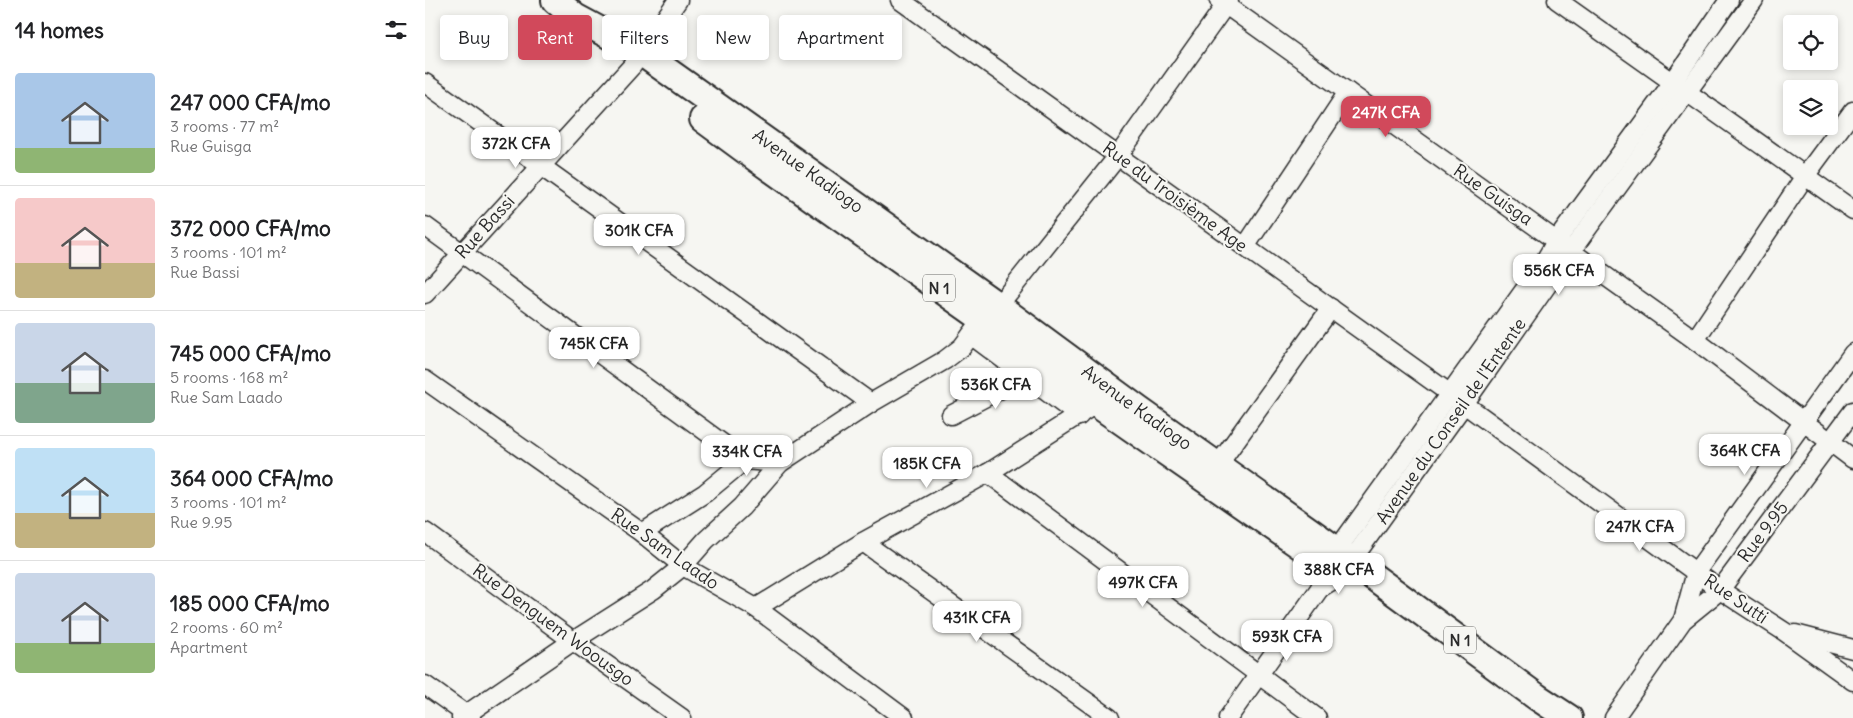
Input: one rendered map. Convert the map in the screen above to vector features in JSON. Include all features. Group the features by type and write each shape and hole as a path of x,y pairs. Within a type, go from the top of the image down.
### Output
{"highway":[{"name":"Avenue Kadiogo","path":"539,0 602,38"},
{"name":"Avenue Kadiogo","path":"555,0 602,35"},
{"name":"Avenue Kadiogo","path":"638,60 1097,404 1335,568 1540,718"},
{"name":"Avenue Kadiogo","path":"1097,404 1218,465 1335,568 1569,718"}],"street":[{"name":"Rue Bassi","path":"668,15 678,0"},
{"name":"Rue du Troisième Age","path":"900,0 1449,393"},
{"path":"1557,0 1853,210"},
{"name":"Avenue du Conseil de l'Entente","path":"1679,87 1729,0"},
{"name":"Avenue du Conseil de l'Entente","path":"1335,568 1465,404 1564,245 1679,87 1754,0"},
{"path":"425,685 466,717 573,642 653,590 683,566 706,540 742,507 780,463 871,402 945,360 962,347 1118,156 1224,2"},
{"name":"Rue Guisga","path":"1224,2 1695,340 1853,459"},
{"name":"Rue Bassi","path":"425,294 636,60"},
{"path":"425,83 871,402"},
{"path":"1245,247 1348,92"},
{"path":"1695,340 1805,176 1853,111"},
{"path":"425,226 745,460 780,463"},
{"name":"Avenue du Conseil de l'Entente","path":"1335,568 1449,393 1541,267 1564,245"},
{"path":"1218,465 1331,308"},
{"path":"984,320 1026,376 1097,404"},
{"name":"Rue 9.95","path":"1683,620 1696,572 1853,353"},
{"path":"951,415 1026,376"},
{"name":"Rue Sam Laado","path":"425,380 642,533 683,566 756,608 904,718"},
{"name":"Rue Sutti","path":"1449,393 1720,590 1785,632 1853,681"},
{"path":"756,608 863,542 988,473 1097,404"},
{"name":"Rue 9.95","path":"1614,718 1683,620 1720,590 1853,411"},
{"path":"642,533 705,494 745,460"},
{"path":"988,473 1317,718"},
{"name":"Rue Denguem Woousgo","path":"425,532 573,642 681,718"},
{"path":"863,542 1110,718"},
{"path":"1227,718 1335,568"},
{"path":"1785,632 1853,649"}]}
